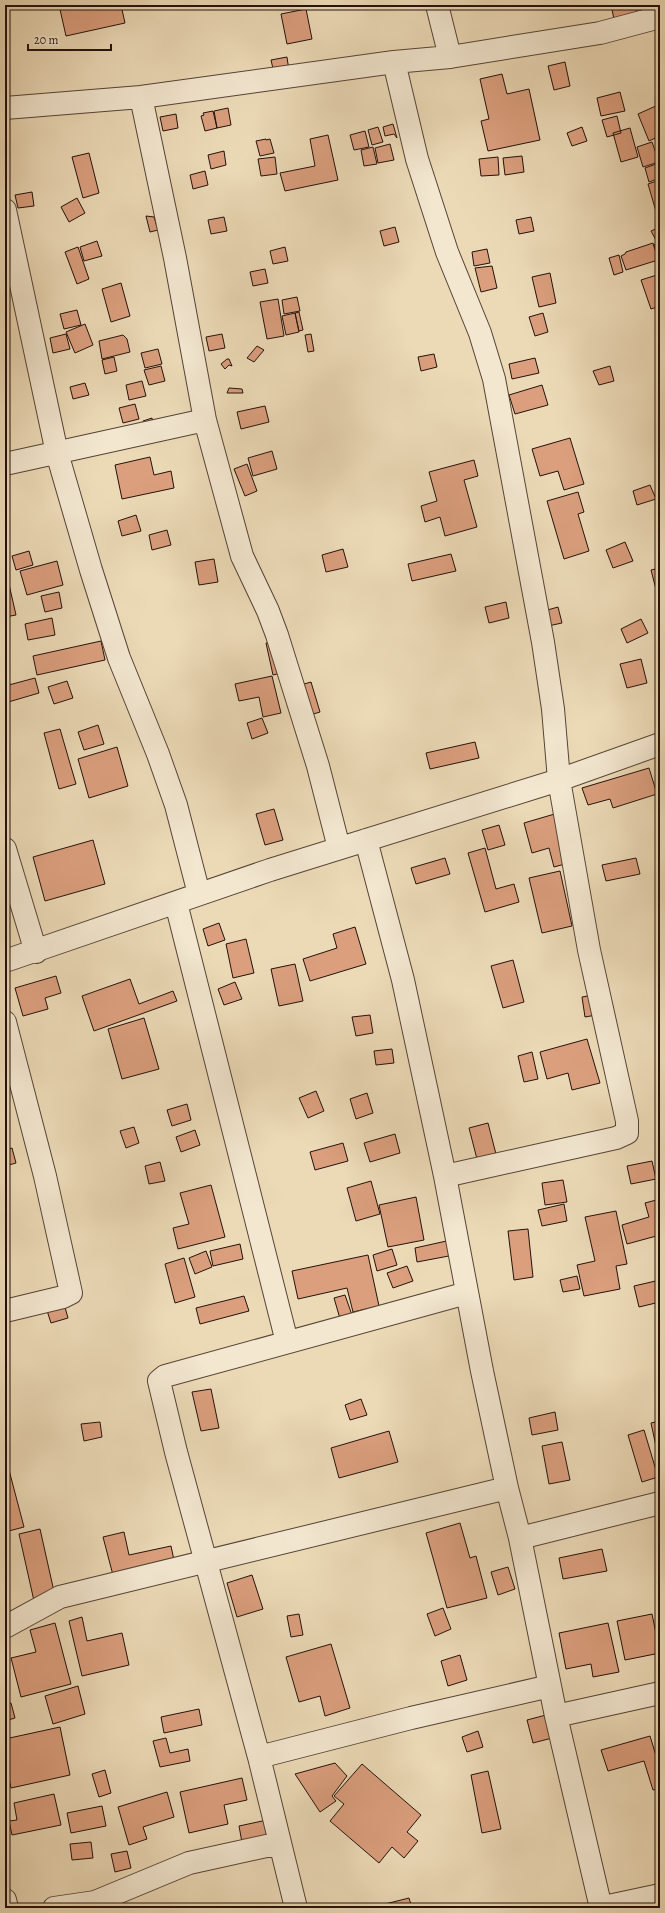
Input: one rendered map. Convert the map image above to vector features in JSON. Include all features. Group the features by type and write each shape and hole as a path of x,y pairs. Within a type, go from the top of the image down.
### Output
{"street":[{"path":"437,5 450,56"},
{"path":"5,108 141,97 394,62 540,44 600,33 660,18"},
{"path":"394,62 417,159 447,252 480,333 494,379 543,642 553,709 559,780 589,950 627,1121 627,1133 616,1138 445,1176"},
{"path":"141,97 175,258 205,420 242,556 268,611 277,636 318,766 340,848"},
{"path":"5,210 57,453 118,658 158,754 176,805 199,894"},
{"path":"5,464 205,420"},
{"path":"5,961 36,952 199,894 340,848 559,780 660,744"},
{"path":"366,840 402,980 445,1176 467,1293 507,1488 520,1538 556,1716 600,1908 660,1895"},
{"path":"5,849 36,952"},
{"path":"176,903 287,1342"},
{"path":"5,1022 45,1176 71,1293 63,1297 5,1311"},
{"path":"296,1908 259,1757 205,1562 174,1445 159,1381 165,1376 467,1293"},
{"path":"5,1627 60,1598 507,1488"},
{"path":"520,1538 660,1503"},
{"path":"259,1757 411,1718 550,1686"},
{"path":"556,1716 660,1693"},
{"path":"54,1908 96,1902 189,1863 280,1843"},
{"path":"5,1900 7,1908"}],"building":[{"path":"59,5 121,5 125,23 66,36"},
{"path":"611,5 636,5 637,13 614,19"},
{"path":"306,9 312,39 287,44 281,14"},
{"path":"287,57 289,71 274,73 271,60"},
{"path":"565,62 570,86 554,90 548,66"},
{"path":"502,74 507,94 529,89 540,140 488,151 481,121 489,119 480,79"},
{"path":"620,92 625,111 601,116 597,98"},
{"path":"658,105 660,110 660,136 649,141 638,114"},
{"path":"228,108 231,125 217,128 214,111"},
{"path":"213,111 217,128 205,131 201,116 204,115 203,113"},
{"path":"176,114 178,128 163,131 160,117"},
{"path":"617,116 621,133 607,137 602,120"},
{"path":"393,124 397,138 394,134 385,136 383,127"},
{"path":"378,127 383,142 372,145 368,130"},
{"path":"582,127 587,141 572,146 567,133"},
{"path":"630,128 638,157 621,162 613,133"},
{"path":"365,131 369,147 354,150 350,135"},
{"path":"328,135 338,180 285,191 280,173 315,166 310,139"},
{"path":"270,139 274,153 260,156 256,141"},
{"path":"652,142 659,162 643,167 637,147"},
{"path":"390,144 394,160 378,163 375,148"},
{"path":"373,147 377,164 364,166 361,150"},
{"path":"224,151 226,165 211,169 208,155"},
{"path":"89,153 99,193 83,198 72,157"},
{"path":"522,156 524,172 505,175 503,158"},
{"path":"275,157 277,174 261,176 258,159"},
{"path":"498,157 499,175 481,176 479,159"},
{"path":"659,163 660,178 649,182 645,168"},
{"path":"205,171 208,185 193,189 190,175"},
{"path":"660,180 660,222 659,222 648,184"},
{"path":"32,192 34,206 18,208 15,195"},
{"path":"77,198 85,213 69,222 61,207"},
{"path":"146,216 154,217 158,230 150,232"},
{"path":"224,217 227,231 211,234 208,220"},
{"path":"531,217 534,231 519,234 516,220"},
{"path":"395,227 399,242 384,246 380,231"},
{"path":"660,227 660,241 657,242 651,231"},
{"path":"97,241 102,256 84,261 80,247"},
{"path":"653,243 658,260 626,270 621,256 626,252"},
{"path":"660,243 660,258 659,258 654,245"},
{"path":"78,247 89,279 77,284 65,252"},
{"path":"285,247 288,261 273,264 270,251"},
{"path":"487,249 490,263 474,266 472,252"},
{"path":"619,255 623,272 614,275 609,258"},
{"path":"492,266 497,288 481,292 475,268"},
{"path":"265,269 268,283 253,286 250,272"},
{"path":"550,273 556,303 539,307 532,277"},
{"path":"660,274 660,306 651,309 641,280"},
{"path":"121,283 130,316 111,322 102,289"},
{"path":"297,297 300,311 284,314 282,300"},
{"path":"278,299 284,336 267,339 260,302"},
{"path":"77,310 81,325 64,329 60,314"},
{"path":"299,312 303,330 299,331 295,313"},
{"path":"295,313 299,332 286,335 282,316"},
{"path":"543,313 548,332 535,336 529,317"},
{"path":"85,324 93,345 75,353 66,332"},
{"path":"66,334 70,349 53,353 50,338"},
{"path":"222,334 225,348 209,351 206,337"},
{"path":"311,334 314,351 308,352 305,335"},
{"path":"123,335 127,339 130,352 102,359 99,341"},
{"path":"257,346 264,350 254,362 247,358"},
{"path":"158,349 162,364 145,368 141,353"},
{"path":"434,354 437,367 421,371 418,357"},
{"path":"660,355 660,364 656,360"},
{"path":"114,357 117,371 105,374 102,360"},
{"path":"535,358 539,373 512,379 509,364"},
{"path":"229,359 232,366 229,365 225,369 221,364"},
{"path":"161,366 165,381 149,385 144,370"},
{"path":"610,366 614,381 599,385 593,371"},
{"path":"142,381 146,396 129,400 126,385"},
{"path":"85,383 89,395 73,399 70,387"},
{"path":"542,385 548,405 515,414 509,395"},
{"path":"229,388 242,389 243,393 227,393"},
{"path":"135,404 139,419 123,423 119,408"},
{"path":"265,406 269,422 241,429 237,412"},
{"path":"152,418 153,425 144,427 143,421"},
{"path":"570,438 584,484 564,490 558,471 540,476 532,449"},
{"path":"272,451 277,469 253,476 248,458"},
{"path":"150,457 154,475 171,471 174,488 122,499 115,465"},
{"path":"474,460 478,476 464,480 477,527 445,536 440,517 425,522 421,506 437,501 429,472"},
{"path":"247,464 257,491 245,496 234,469"},
{"path":"650,485 656,499 637,505 633,491"},
{"path":"578,492 584,512 578,514 589,551 564,559 547,501"},
{"path":"136,515 141,531 122,536 118,521"},
{"path":"167,530 171,545 152,550 149,535"},
{"path":"625,542 633,561 613,568 606,550"},
{"path":"343,549 348,567 326,572 322,555"},
{"path":"29,551 33,565 16,570 12,556"},
{"path":"451,554 456,571 412,581 408,564"},
{"path":"214,559 218,582 199,585 195,562"},
{"path":"57,561 63,585 27,595 20,571"},
{"path":"660,568 660,605 651,570"},
{"path":"8,580 16,615 5,617 5,581"},
{"path":"59,592 62,608 45,612 41,596"},
{"path":"506,602 509,618 489,623 485,607"},
{"path":"558,607 562,623 548,626 544,611"},
{"path":"52,618 55,635 28,640 25,624"},
{"path":"641,619 648,633 627,643 621,629"},
{"path":"285,639 292,670 273,675 266,643"},
{"path":"101,641 105,660 37,675 33,656"},
{"path":"641,659 647,683 627,688 620,664"},
{"path":"272,676 281,713 263,717 259,697 239,701 235,684"},
{"path":"35,678 39,693 5,703 5,686"},
{"path":"67,681 73,698 54,704 48,687"},
{"path":"311,682 320,712 297,719 287,689"},
{"path":"262,718 268,733 252,739 247,723"},
{"path":"98,725 104,744 84,750 78,732"},
{"path":"60,729 76,784 59,789 44,733"},
{"path":"475,742 479,758 430,769 426,753"},
{"path":"117,747 128,786 89,798 78,759"},
{"path":"649,768 657,794 613,808 610,799 588,805 582,788"},
{"path":"274,809 283,840 265,845 256,814"},
{"path":"558,813 572,862 554,867 549,848 532,853 524,823"},
{"path":"499,825 505,845 488,850 482,830"},
{"path":"93,840 105,884 45,901 33,857"},
{"path":"485,848 496,889 514,884 519,902 485,912 468,853"},
{"path":"445,858 450,874 416,884 411,868"},
{"path":"636,858 640,874 606,881 602,865"},
{"path":"560,871 572,926 542,933 529,878"},
{"path":"219,923 225,940 208,946 203,929"},
{"path":"355,927 366,964 310,981 303,959 337,948 333,934"},
{"path":"246,939 254,973 233,978 226,944"},
{"path":"513,960 524,1002 503,1008 491,966"},
{"path":"295,964 303,1001 279,1006 271,969"},
{"path":"56,976 61,993 45,998 48,1009 23,1016 15,988"},
{"path":"130,979 139,1004 173,991 177,1001 94,1031 82,996"},
{"path":"235,982 242,999 224,1005 218,989"},
{"path":"599,994 602,1014 585,1017 582,997"},
{"path":"370,1015 373,1033 356,1036 352,1017"},
{"path":"144,1018 159,1069 122,1079 108,1029"},
{"path":"587,1039 600,1083 572,1090 568,1073 547,1079 540,1052"},
{"path":"392,1049 394,1063 376,1065 374,1051"},
{"path":"532,1052 538,1079 524,1082 518,1056"},
{"path":"316,1091 324,1111 308,1118 299,1098"},
{"path":"367,1093 373,1113 356,1119 350,1099"},
{"path":"187,1104 191,1120 172,1126 167,1110"},
{"path":"488,1123 497,1158 478,1163 469,1128"},
{"path":"134,1127 139,1143 126,1148 120,1131"},
{"path":"195,1130 200,1145 181,1152 176,1137"},
{"path":"395,1134 400,1153 370,1162 364,1143"},
{"path":"343,1143 348,1161 315,1170 310,1152"},
{"path":"12,1148 16,1163 5,1166 5,1150"},
{"path":"652,1161 656,1179 631,1184 627,1166"},
{"path":"160,1162 165,1181 149,1184 145,1166"},
{"path":"563,1180 567,1202 545,1205 542,1183"},
{"path":"371,1181 380,1214 356,1221 347,1188"},
{"path":"211,1185 225,1237 178,1249 173,1228 189,1224 180,1193"},
{"path":"416,1197 424,1240 388,1247 379,1205"},
{"path":"660,1199 660,1235 627,1244 622,1225 649,1217 645,1203"},
{"path":"564,1204 567,1221 542,1226 538,1210"},
{"path":"616,1211 627,1264 616,1266 620,1289 584,1296 577,1265 595,1261 585,1217"},
{"path":"528,1229 533,1277 514,1280 508,1231"},
{"path":"451,1240 454,1255 417,1262 415,1248"},
{"path":"240,1244 243,1259 213,1266 210,1251"},
{"path":"392,1249 397,1265 377,1271 373,1255"},
{"path":"206,1251 212,1267 195,1274 189,1258"},
{"path":"368,1255 379,1306 353,1312 347,1288 298,1299 292,1271"},
{"path":"184,1258 195,1297 175,1303 165,1264"},
{"path":"407,1266 413,1281 393,1288 387,1273"},
{"path":"577,1276 580,1289 563,1292 560,1280"},
{"path":"660,1280 660,1302 639,1307 634,1286"},
{"path":"61,1293 68,1318 51,1323 43,1298"},
{"path":"345,1295 353,1318 341,1322 334,1298"},
{"path":"244,1296 249,1311 200,1324 196,1308"},
{"path":"211,1389 219,1428 201,1431 192,1392"},
{"path":"361,1399 367,1415 350,1420 345,1405"},
{"path":"555,1412 558,1430 532,1435 529,1418"},
{"path":"660,1421 660,1465 651,1423"},
{"path":"100,1422 102,1437 84,1441 81,1424"},
{"path":"644,1430 658,1477 642,1482 628,1435"},
{"path":"389,1431 398,1462 339,1478 331,1448"},
{"path":"562,1442 570,1480 549,1484 542,1446"},
{"path":"9,1470 24,1527 5,1532 5,1471"},
{"path":"460,1523 470,1558 476,1556 487,1598 447,1608 426,1533"},
{"path":"40,1529 55,1596 34,1601 19,1534"},
{"path":"124,1532 129,1555 171,1546 175,1565 114,1579 103,1537"},
{"path":"602,1549 607,1571 563,1579 559,1558"},
{"path":"508,1567 515,1589 498,1595 491,1572"},
{"path":"252,1575 263,1609 237,1617 227,1583"},
{"path":"443,1608 451,1629 435,1636 427,1614"},
{"path":"299,1614 303,1635 291,1637 287,1616"},
{"path":"652,1614 660,1653 625,1660 617,1621"},
{"path":"82,1617 87,1641 122,1633 129,1665 82,1676 69,1621"},
{"path":"55,1623 71,1684 21,1697 11,1658 36,1652 30,1630"},
{"path":"608,1623 619,1672 593,1677 591,1664 566,1669 559,1633"},
{"path":"331,1644 350,1708 325,1716 320,1696 299,1702 286,1657"},
{"path":"460,1655 467,1680 448,1686 441,1661"},
{"path":"78,1686 85,1714 53,1724 45,1696"},
{"path":"11,1703 15,1718 5,1721 5,1704"},
{"path":"199,1709 202,1725 164,1733 161,1717"},
{"path":"546,1715 552,1738 533,1743 527,1720"},
{"path":"60,1727 70,1775 11,1788 5,1761 5,1739"},
{"path":"478,1731 483,1747 467,1752 462,1737"},
{"path":"650,1736 660,1769 660,1788 653,1790 644,1761 608,1771 601,1750"},
{"path":"166,1738 170,1753 188,1749 190,1761 160,1767 153,1741"},
{"path":"335,1763 347,1776 332,1796 336,1801 320,1812 295,1774"},
{"path":"362,1764 421,1815 407,1832 418,1841 404,1858 392,1847 379,1863 330,1821 344,1804 334,1796"},
{"path":"105,1770 111,1793 99,1797 92,1774"},
{"path":"488,1771 501,1829 482,1833 471,1775"},
{"path":"242,1778 247,1800 224,1805 228,1824 189,1833 180,1792"},
{"path":"167,1792 174,1817 143,1827 147,1839 129,1845 118,1807"},
{"path":"54,1794 61,1825 12,1835 9,1821 17,1820 14,1803"},
{"path":"102,1806 106,1826 71,1833 67,1813"},
{"path":"267,1820 272,1841 243,1848 239,1826"},
{"path":"91,1842 93,1858 72,1860 70,1844"},
{"path":"127,1851 131,1868 115,1872 111,1854"},
{"path":"409,1898 412,1908 382,1908 381,1905"}]}
